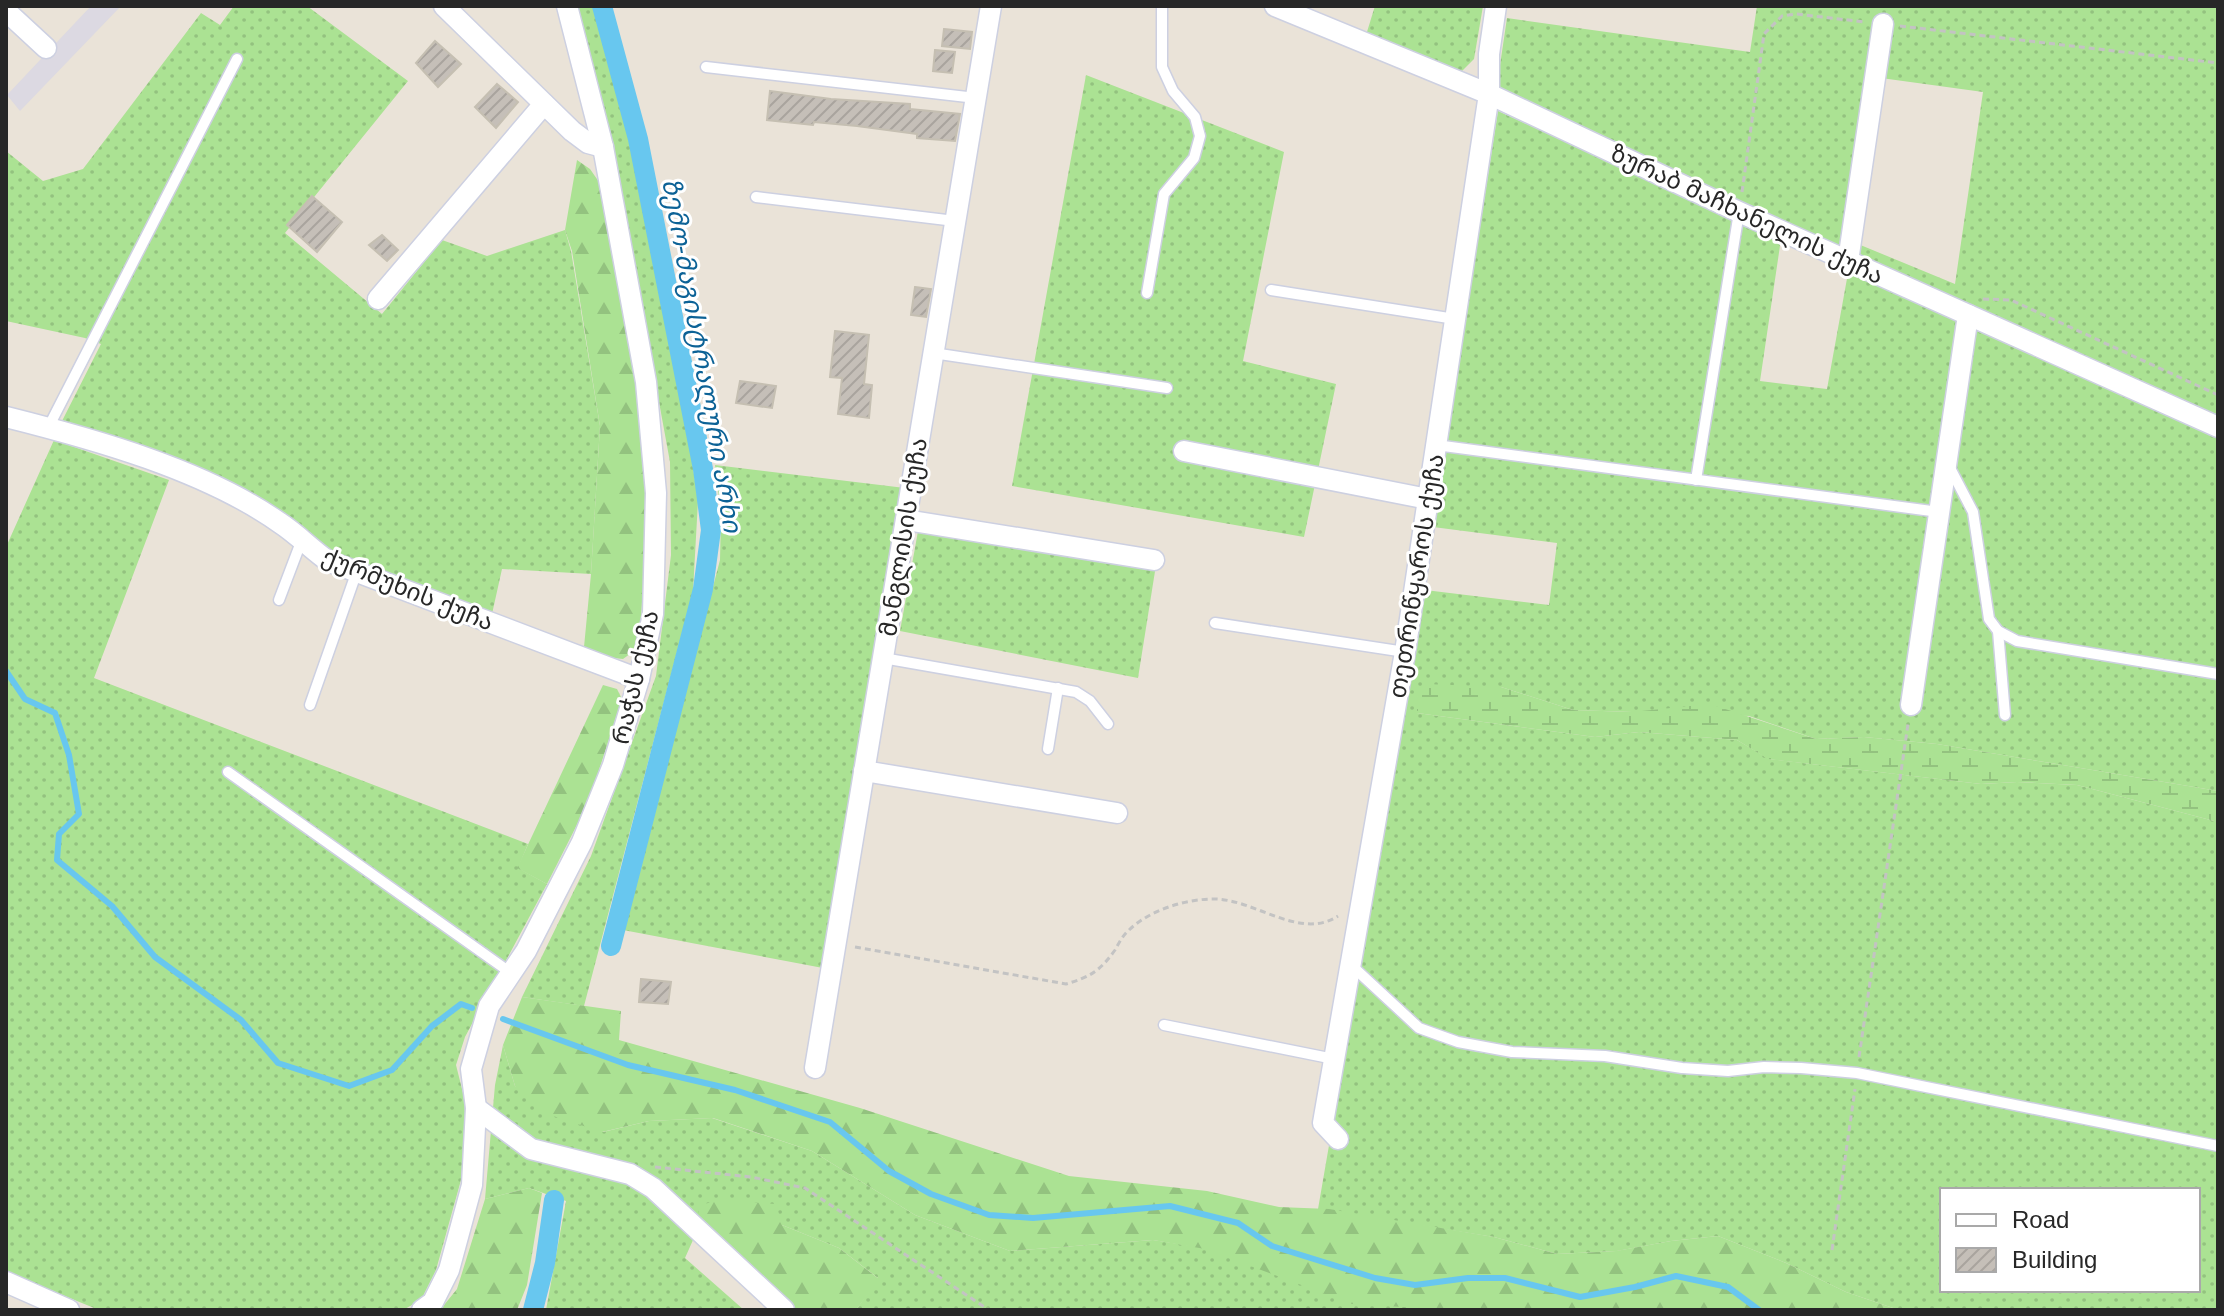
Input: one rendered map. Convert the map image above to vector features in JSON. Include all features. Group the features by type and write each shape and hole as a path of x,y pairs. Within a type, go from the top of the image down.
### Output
{"street":[{"path":"444,6 572,131 588,143 603,147"},
{"name":"რაჭას ქუჩა","path":"422,1310 433,1302 449,1270 472,1185 476,1108 471,1069 489,1006 526,951 582,842 613,765 639,679 653,614 656,493 646,382 603,147 567,6"},
{"name":"მანგლისის ქუჩა","path":"815,1068 991,6"},
{"name":"ზურაბ მაჩხანელის ქუჩა","path":"1275,6 1489,94 1739,212 2218,427"},
{"name":"თეთრიწყაროს ქუჩა","path":"1338,1139 1323,1123 1405,652 1489,94 1489,54 1496,6"},
{"path":"6,11 46,48"},
{"path":"1848,261 1883,24"},
{"path":"378,299 544,104"},
{"path":"1911,705 1947,460 1960,311"},
{"name":"ქურმუხის ქუჩა","path":"6,417 111,446 178,470 280,523 328,561 639,679"},
{"path":"1184,451 1428,499"},
{"path":"906,520 1154,560"},
{"path":"864,771 1117,813"},
{"path":"476,1108 531,1149 630,1174 653,1188 784,1310"},
{"path":"6,1282 69,1310"}],"lane":[{"path":"1147,293 1164,194 1194,158 1200,136 1195,117 1173,91 1162,67 1162,6"},
{"path":"48,428 237,59"},
{"path":"706,67 976,98"},
{"path":"756,197 955,221"},
{"path":"1696,480 1739,212"},
{"path":"1271,290 1455,319"},
{"path":"933,353 1167,388"},
{"path":"1436,445 1939,512"},
{"path":"1947,460 1973,512 1989,619 1998,631 2017,641 2218,674"},
{"path":"279,600 301,542"},
{"path":"310,705 357,571"},
{"path":"1215,623 1405,652"},
{"path":"1998,631 2005,715"},
{"path":"883,658 1076,692 1090,701 1108,724"},
{"path":"1048,749 1058,688"},
{"path":"228,772 511,973"},
{"path":"1351,965 1419,1028 1458,1042 1512,1052 1605,1056 1682,1068 1728,1071 1764,1067 1801,1068 1857,1073 2218,1146"},
{"path":"1164,1025 1334,1059"}],"path":[{"path":"1739,212 1764,34 1782,16 1796,14 2218,63"},
{"path":"1960,311 1979,299 2011,300 2218,395"},
{"path":"1832,1250 1911,705"},
{"path":"836,943 1066,984 1092,976 1126,931 1153,912 1215,899 1308,926 1330,922 1362,901"},
{"path":"651,1166 751,1177 805,1188 989,1310"}],"shaded area":[{"path":"91,6 121,6 20,111 7,95"}],"green space":[{"path":"234,6 307,6 408,81 285,233 382,314 442,240 487,256 565,230 600,426 591,574 502,569 492,614 322,549 283,514 61,423 101,344 6,321 6,151 43,181 83,169 201,13 220,25"},
{"path":"577,6 596,6 611,62 648,232 698,501 693,591 584,1006 522,997 591,856 656,676 671,555 670,462 611,140"},
{"path":"1375,6 1483,6 1474,59 1462,71 1433,68 1366,35"},
{"path":"1757,6 2218,6 2218,416 1496,92 1507,18 1750,52","holes":["1881,78 1983,92 1955,284 1858,244"]},
{"path":"1086,75 1284,152 1243,361 1336,384 1304,537 1012,486"},
{"path":"1498,111 1781,239 1760,381 1827,389 1848,273 2218,436 2218,791 1937,744 1864,737 1816,739 1749,716 1573,710 1501,687 1417,697 1417,713 1595,737 1639,732 1737,740 1769,759 1981,784 2077,785 2218,822 2218,1310 1899,1310 1846,1292 1786,1263 1718,1236 1617,1251 1557,1254 1494,1237 1318,1209 1425,590 1549,605 1557,543 1433,527"},
{"path":"577,160 590,169 599,182 638,375 648,503 641,619 634,651 623,659 605,657 584,647 600,426 572,251 565,230"},
{"path":"54,440 169,480 94,678 528,844 518,868 547,884 465,1037 456,1065 467,1109 461,1180 436,1270 421,1300 403,1310 99,1310 6,1272 6,547"},
{"path":"715,465 905,488 823,968 623,930 720,560 721,514"},
{"path":"920,520 1156,565 1138,678 900,631"},
{"path":"1425,684 1501,687 1573,710 1632,712 1710,704 1816,739 1864,737 1937,744 2218,791 2218,822 2077,785 1981,784 1768,759 1737,740 1639,732 1595,737 1417,713 1417,697"},
{"path":"603,685 617,689 622,699 589,801 547,884 517,868"},
{"path":"522,997 621,1011 619,1040 860,1108 1069,1176 1207,1191 1279,1207 1329,1209 1494,1237 1557,1254 1616,1251 1718,1236 1786,1263 1846,1292 1899,1310 1454,1310 1352,1304 1205,1249 1153,1240 1010,1251 915,1215 812,1151 713,1118 649,1121 602,1132 541,1112 515,1086 503,1045"},
{"path":"503,1045 515,1086 603,1132 649,1121 712,1118 812,1151 915,1215 1010,1251 1153,1240 1205,1248 1454,1310 856,1310 878,1278 839,1248 782,1225 697,1231 685,1258 744,1310 546,1310 566,1201 529,1188 485,1199 495,1085"},
{"path":"529,1188 542,1193 527,1285 517,1310 440,1310 457,1289 485,1199"},
{"path":"722,1200 776,1204 782,1225 839,1248 879,1279 856,1310 793,1310 697,1231 699,1205"}],"building":[{"path":"944,29 972,32 970,49 942,46"},
{"path":"435,41 461,64 438,87 416,63"},
{"path":"935,50 955,52 952,73 933,71"},
{"path":"497,84 518,102 496,128 475,107"},
{"path":"770,91 910,104 910,109 960,114 955,141 917,138 917,134 857,126 767,120"},
{"path":"312,196 342,222 317,252 287,225"},
{"path":"382,235 398,250 387,261 369,245"},
{"path":"915,287 931,289 926,317 911,315"},
{"path":"835,331 869,335 864,384 872,385 869,418 838,414 842,378 830,377"},
{"path":"740,381 776,386 772,408 736,403"},
{"path":"641,979 671,982 668,1004 639,1002"}],"waterway":[{"name":"ზემო-მაგისტრალური არხი","path":"602,6 638,139 703,469 711,530 703,589 611,946"},
{"path":"6,671 25,699 55,713 69,755 79,814 59,834 57,860 112,906 155,957 241,1020 278,1063 349,1086 392,1070 432,1026 461,1004 472,1008"},
{"path":"503,1019 628,1065 735,1090 830,1122 889,1171 931,1194 989,1215 1033,1218 1170,1206 1238,1223 1272,1246 1375,1278 1415,1285 1468,1278 1505,1278 1580,1297 1676,1276 1728,1287 1759,1310"},
{"name":"ზემო-მაგისტრალური არხი","path":"533,1310 545,1263 554,1200"}]}
